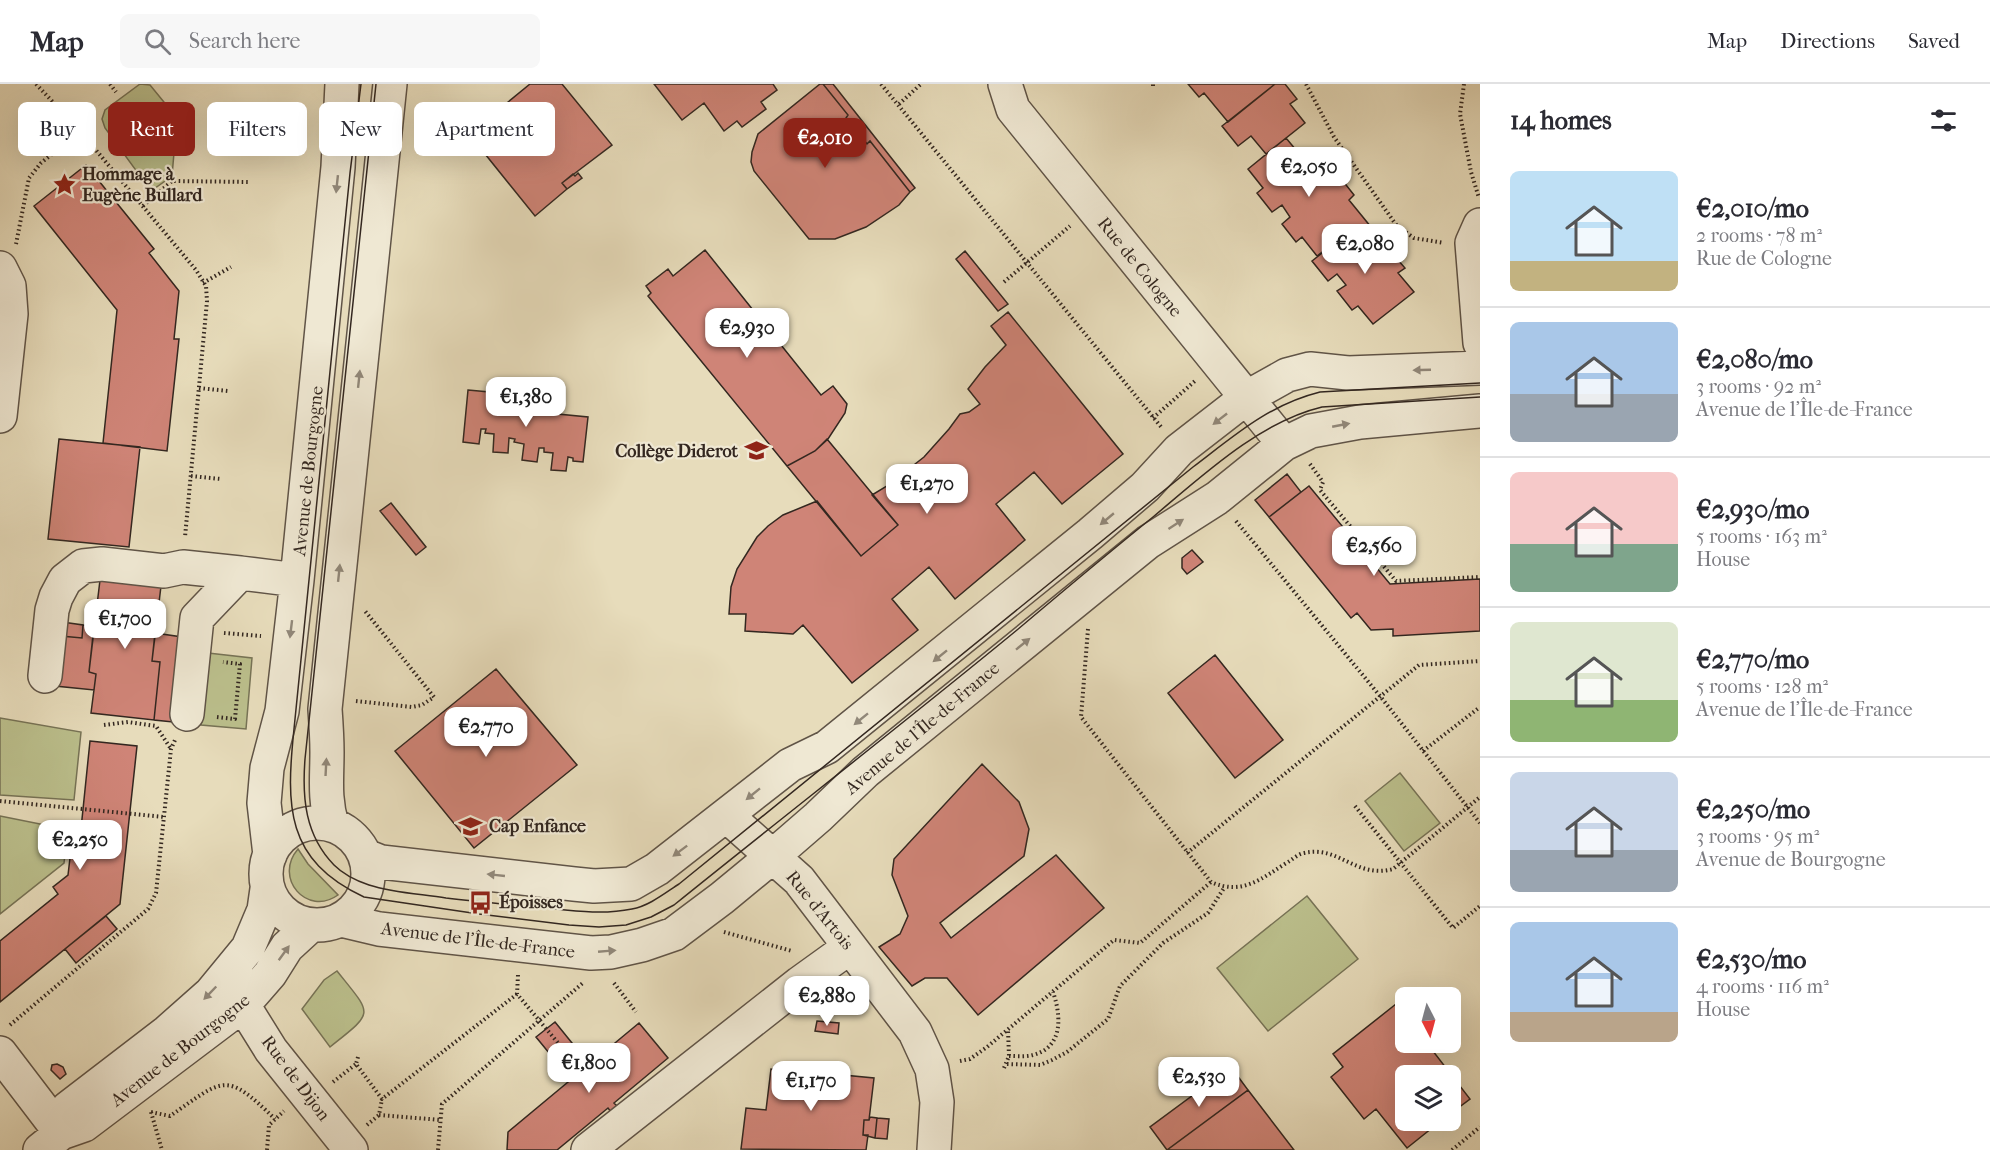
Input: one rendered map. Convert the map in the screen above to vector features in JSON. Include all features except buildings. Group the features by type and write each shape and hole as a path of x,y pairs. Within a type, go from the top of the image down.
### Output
{"street":[{"name":"Avenue de Bourgogne","path":"270,855 264,803 267,768 282,711 297,580 338,167 342,84"},
{"path":"332,825 326,806 325,793 327,751 325,709 390,84"},
{"name":"Rue de Cologne","path":"1005,84 1013,110 1284,444"},
{"path":"1476,234 1479,343"},
{"path":"0,416 11,314 9,286 1,269"},
{"path":"366,856 381,862 594,886 631,884 657,869 790,765 827,747 836,740 1098,527 1145,487 1179,450 1246,399 1287,375 1310,369 1348,373 1480,368"},
{"name":"Avenue de l’Île-de-France","path":"326,922 566,951 611,952 674,934 773,856 865,772 1148,542 1217,498 1284,444 1311,432 1360,422 1480,411"},
{"path":"45,676 52,610 65,580 83,566 102,564 164,571 183,567 297,580"},
{"path":"187,714 197,618 240,573"},
{"name":"Rue d'Artois","path":"727,816 799,880 839,955 877,980 915,1032 932,1069 937,1101 934,1150"},
{"path":"323,822 332,825 350,833 366,856 369,871 364,897 350,914 326,922 297,922 278,908 267,889 265,873 270,855 275,844 285,833 295,827 323,822"},
{"name":"Avenue de Bourgogne","path":"51,1142 68,1108 167,1032 202,1001 248,948 264,910 267,889"},
{"name":"Avenue de Bourgogne","path":"51,1142 84,1125 243,1005 270,974 287,947 326,922"},
{"path":"243,1005 242,971 248,948"},
{"path":"588,1150 839,955"},
{"name":"Rue de Dijon","path":"243,1005 271,1050 357,1140"},
{"path":"4,1040 51,1142"}],"path":[{"path":"36,84 53,102"},
{"path":"110,84 116,92"},
{"path":"881,84 1165,432"},
{"path":"899,104 921,84"},
{"path":"1306,84 1334,136 1397,226 1414,238 1443,243 1476,234"},
{"path":"1464,84 1460,114 1471,172 1480,203"},
{"path":"96,150 196,270 203,283 207,301 183,567"},
{"path":"1,269 17,242 29,178 50,156"},
{"path":"143,206 172,181 250,182"},
{"path":"1004,282 1072,224"},
{"path":"203,283 231,267"},
{"path":"1153,418 1196,380"},
{"path":"199,388 228,391"},
{"path":"191,476 220,479"},
{"path":"1323,482 1320,490 1396,581 1480,577"},
{"path":"1245,532 1380,696 1480,823"},
{"path":"338,578 434,697 422,705 412,707 370,702"},
{"path":"1089,622 1081,717 1211,882 1224,888 1251,885 1302,853 1317,852 1337,856 1358,868 1381,872 1394,869 1480,797"},
{"path":"196,631 262,636"},
{"path":"1187,853 1419,665 1480,661"},
{"path":"1424,751 1480,707"},
{"path":"4,1040 147,909 156,893 171,749 187,714"},
{"path":"104,725 128,722 156,726 171,749"},
{"path":"0,801 164,818"},
{"path":"1355,806 1453,928 1480,906"},
{"path":"951,1064 970,1059 1114,940 1140,943 1211,882"},
{"path":"1008,1029 1009,1056 1006,1066 1040,1065 1067,1052 1108,1019 1120,986 1163,943 1208,913 1224,888"},
{"path":"718,930 839,955"},
{"path":"438,1150 442,1104 592,974"},
{"path":"608,976 636,1012"},
{"path":"518,978 517,994 564,1050"},
{"path":"1009,1056 1034,1055 1051,1046 1059,1030 1058,1006 1053,992"},
{"path":"357,1140 379,1115 382,1099 517,994"},
{"path":"328,1086 356,1064 358,1057"},
{"path":"356,1064 382,1099"},
{"path":"140,1110 170,1116 219,1084 234,1086 250,1094 275,1119"},
{"path":"151,1112 162,1150"},
{"path":"379,1115 441,1120"},
{"path":"1452,1150 1480,1126"},
{"path":"267,1139 267,1150"}],"green space":[{"path":"140,84 150,85 164,102 116,102"},
{"path":"108,108 108,132 102,119"},
{"path":"125,156 174,156 172,176 151,191"},
{"path":"208,653 252,658 246,729 201,725"},
{"path":"0,718 81,732 74,800 0,795"},
{"path":"1400,773 1440,823 1404,851 1365,801"},
{"path":"0,816 68,827 64,863 0,914"},
{"path":"298,849 308,864 338,895 326,901 315,901 305,898 297,891 291,882 289,872 291,860"},
{"path":"1307,896 1358,959 1268,1031 1217,968"},
{"path":"337,971 357,997 364,1012 355,1026 330,1047 302,1009 324,980"}],"tram line":[{"path":"361,84 350,173 290,783 296,828 305,848 319,866 338,882 364,897 569,925 599,927 626,925 651,917 674,905 974,665 1211,468 1254,438 1299,414 1322,407 1480,397"},
{"path":"376,84 305,759 304,788 311,829 324,853 346,874 378,888 446,898 578,911 621,911 645,905 679,884 1193,467 1252,423 1284,405 1320,392 1480,383"}],"place":[{"name":"Hommage à Eugène Bullard","path":"64,184"},
{"name":"Collège Diderot","path":"756,451"},
{"name":"Cap Enfance","path":"471,826"},
{"name":"Époisses","path":"481,902"}]}
